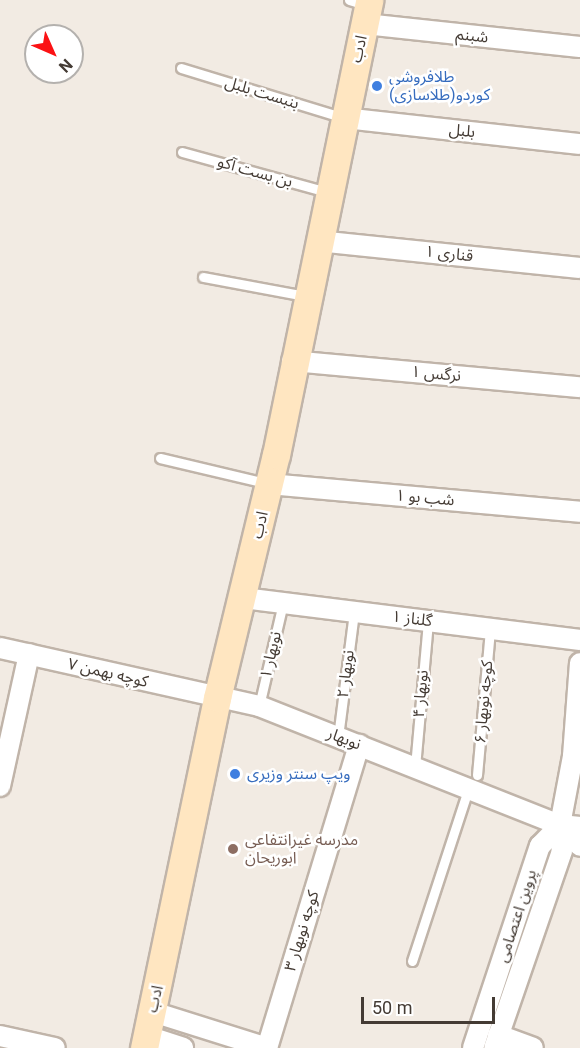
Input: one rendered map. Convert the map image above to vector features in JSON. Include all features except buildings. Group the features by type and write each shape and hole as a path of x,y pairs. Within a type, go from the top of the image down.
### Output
{"street":[{"name":"شبنم","path":"362,7 580,47"},
{"name":"ادب","path":"148,1032 217,698 269,484 292,361 344,118 362,7"},
{"name":"بلبل","path":"344,118 580,144"},
{"name":"قناری ۱","path":"318,241 580,268"},
{"name":"نرگس ۱","path":"292,361 580,387"},
{"name":"شب بو ۱","path":"269,484 580,512"},
{"name":"گلناز ۱","path":"243,598 580,640"},
{"name":"کوچه بهمن ۷","path":"0,648 217,698"},
{"path":"0,786 29,654"},
{"name":"پروین اعتصامی","path":"496,1042 562,851 560,825 576,757 580,663"},
{"name":"نوبهار","path":"217,698 259,706 415,766 473,781 560,825 580,846"},
{"name":"کوچه نوبهار ۳","path":"267,1048 359,745"},
{"name":"نوبهار","path":"560,825 580,827"},
{"name":"پروین اعتصامی","path":"473,1048 540,846 560,825"},
{"path":"148,1032 183,1048"},
{"path":"148,1032 267,1048"},
{"path":"0,1036 55,1048"},
{"path":"496,1042 533,1048"}],"lane":[{"name":"بنبست بلبل","path":"181,68 344,118"},
{"name":"بن بست آکو","path":"182,152 327,192"},
{"path":"203,277 306,296"},
{"path":"160,458 269,484"},
{"name":"نوبهار ۱","path":"259,706 283,603"},
{"name":"نوبهار ۲","path":"338,737 354,612"},
{"name":"نوبهار ۴","path":"415,766 428,621"},
{"name":"کوچه نوبهار ۶","path":"473,781 490,629"},
{"path":"412,961 473,781"}],"place":[{"name":"طلافروشی کوردو(طلاسازی)","path":"377,86"},
{"name":"ویپ سنتر وزیری","path":"235,774"},
{"name":"مدرسه غیرانتفاعی ابوریحان","path":"233,849"}]}
